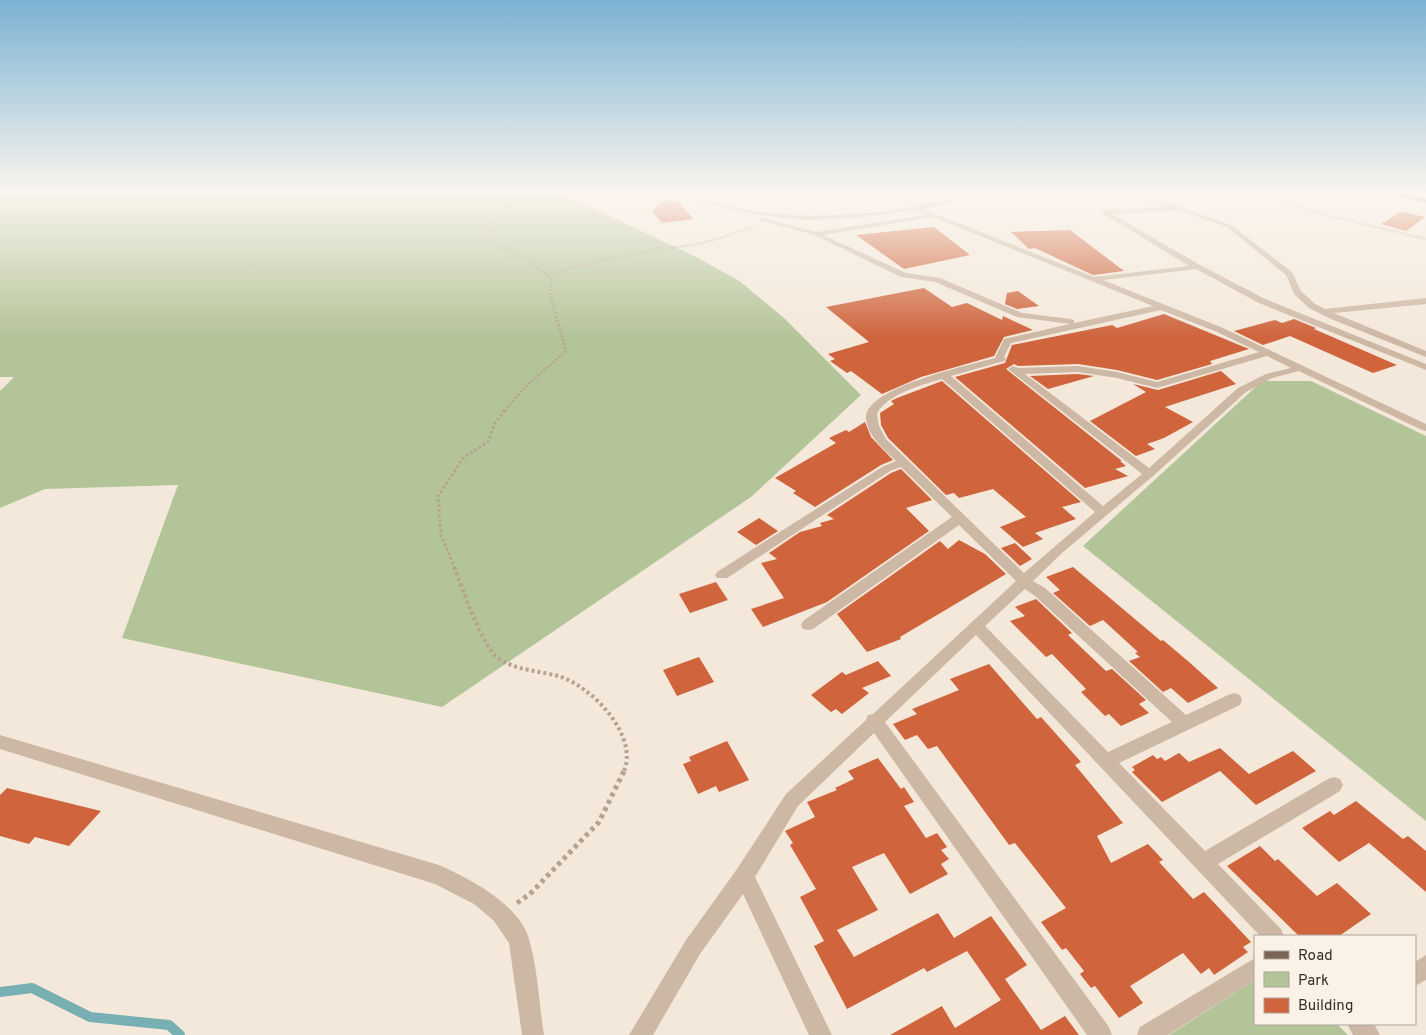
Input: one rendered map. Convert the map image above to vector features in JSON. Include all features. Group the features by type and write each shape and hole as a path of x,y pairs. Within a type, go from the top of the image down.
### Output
{"street":[{"path":"832,241 904,275 937,280 1020,315 1083,323"},
{"path":"995,241 1269,352 1426,428"},
{"path":"1154,241 1197,267 1262,301 1426,367"},
{"path":"1249,241 1288,274 1297,292 1303,299 1323,312 1426,354"},
{"path":"1090,279 1197,267"},
{"path":"1323,312 1426,300"},
{"path":"1149,474 999,357 1007,341 1161,307"},
{"path":"1015,371 1078,370 1117,375 1157,385 1269,352"},
{"path":"1002,359 902,389 878,402 872,411 871,424 882,441 1025,582 1040,592 1185,724"},
{"path":"640,1035 693,947 744,876 792,800 874,720 977,627 1057,550 1149,474 1242,390 1269,376 1301,368"},
{"path":"945,376 1103,513"},
{"path":"722,575 886,469 903,462"},
{"path":"808,624 960,518"},
{"path":"977,627 1273,935"},
{"path":"1106,761 1234,700"},
{"path":"874,720 1101,1035"},
{"path":"0,742 439,875 481,897 500,914 518,939 533,1035"},
{"path":"1203,863 1334,785"},
{"path":"744,876 821,1035"},
{"path":"1416,974 1426,966"},
{"path":"1148,1035 1254,969"},
{"path":"1359,1025 1369,1035"}],"path":[{"path":"491,241 517,252 538,264 546,275 552,279 550,294 566,351 522,390 495,423 488,442 464,457 438,496 441,535 483,638 498,659 539,673 559,676 597,698 625,738 628,763 599,822 530,894 500,914"},
{"path":"546,275 596,260 608,261 618,256 627,256 647,252 648,250 657,251 657,247 668,248 704,241"}],"green space":[{"path":"0,241 663,241 738,280 784,318 861,395 751,497 442,707 122,638 178,485 45,489 0,508 0,391 14,377 0,377"},
{"path":"1262,381 1311,381 1426,436 1426,821 1083,546"},
{"path":"1254,981 1254,1025 1338,1025 1348,1035 1169,1035"}],"building":[{"path":"865,241 952,241 970,255 904,269"},
{"path":"1021,241 1085,241 1124,271 1093,275 1035,248 1029,249"},
{"path":"924,288 952,307 967,303 1002,320 1003,316 1033,330 1004,337 994,356 921,377 882,394 851,371 847,373 830,361 835,359 828,354 869,342 826,307"},
{"path":"1018,291 1039,306 1017,309 1005,304 1007,293"},
{"path":"1164,314 1249,349 1210,361 1212,364 1157,380 1117,370 1078,364 1018,366 1014,364 1006,369 1122,461 1120,461 1126,466 1115,469 1128,476 1085,488 955,377 1005,363 1012,345 1112,325 1117,328"},
{"path":"1294,319 1397,365 1373,373 1290,336 1263,345 1234,331 1275,320 1282,323"},
{"path":"1221,371 1236,384 1165,407 1193,422 1164,438 1147,444 1155,449 1136,456 1090,421 1146,392 1133,384 1158,390"},
{"path":"1078,374 1094,376 1048,389 1030,376"},
{"path":"942,381 1081,502 1062,507 1076,519 1035,533 1043,539 1023,547 1000,527 1026,517 993,489 959,498 954,493 946,495 888,438 881,425 880,413 894,404 891,401"},
{"path":"865,422 871,437 893,460 881,465 815,507 793,493 796,491 775,478 836,443 829,438 846,430 849,432"},
{"path":"901,469 932,500 906,508 929,531 827,602 763,627 751,609 784,598 761,563 777,559 769,553 800,532 822,526 820,523 834,519 827,515 891,473"},
{"path":"759,518 778,531 756,545 737,532"},
{"path":"959,540 985,554 1006,574 900,637 901,639 867,652 837,614 940,541 948,549"},
{"path":"1015,543 1032,559 1020,566 1001,548"},
{"path":"1073,567 1161,641 1163,640 1218,688 1188,703 1171,688 1163,692 1129,661 1140,657 1135,653 1138,652 1103,620 1090,626 1053,593 1060,590 1046,577"},
{"path":"716,582 728,600 690,613 679,594"},
{"path":"1036,599 1072,633 1068,635 1106,671 1112,669 1146,700 1139,704 1149,713 1121,726 1109,714 1105,716 1081,692 1086,689 1052,654 1046,657 1010,621 1025,616 1015,607"},
{"path":"699,657 714,682 677,696 663,670"},
{"path":"878,661 891,676 862,688 869,693 842,714 836,709 831,712 811,695 842,672 846,675"},
{"path":"989,664 1037,719 1041,717 1081,762 1075,765 1123,823 1097,836 1111,863 1148,844 1163,860 1159,862 1193,899 1204,892 1251,942 1243,947 1248,952 1214,975 1209,968 1201,974 1183,953 1130,986 1143,1003 1119,1018 1095,986 1091,988 1080,974 1084,971 1066,948 1062,950 1041,922 1066,908 1015,843 1009,845 937,746 928,749 917,735 905,740 893,724 917,714 912,709 959,690 950,679"},
{"path":"727,741 749,780 719,792 716,786 698,794 683,764 691,761 689,757"},
{"path":"1220,748 1249,774 1293,751 1316,771 1256,805 1220,771 1162,802 1132,772 1135,770 1132,767 1153,755 1157,759 1161,757 1165,761 1179,753 1189,762"},
{"path":"878,758 901,789 904,787 914,802 904,806 926,838 937,833 947,847 941,850 949,859 941,864 948,874 910,894 884,853 852,867 878,910 837,930 854,957 938,913 954,938 991,916 1027,965 1005,979 1041,1030 1065,1016 1079,1035 890,1035 942,1006 955,1028 1001,1000 967,951 927,972 924,968 847,1009 814,946 824,941 800,897 816,889 790,845 793,843 785,831 815,817 807,802 837,790 835,788 854,779 848,771"},
{"path":"7,788 101,811 69,846 35,837 29,844 0,836 0,795"},
{"path":"1356,801 1403,839 1408,836 1426,851 1426,892 1369,843 1339,862 1302,828 1330,811 1334,815"},
{"path":"1260,846 1275,861 1278,859 1317,896 1337,883 1371,914 1340,935 1298,935 1227,866"}],"waterway":[{"path":"0,992 32,988 90,1017 169,1025 180,1035"}]}
